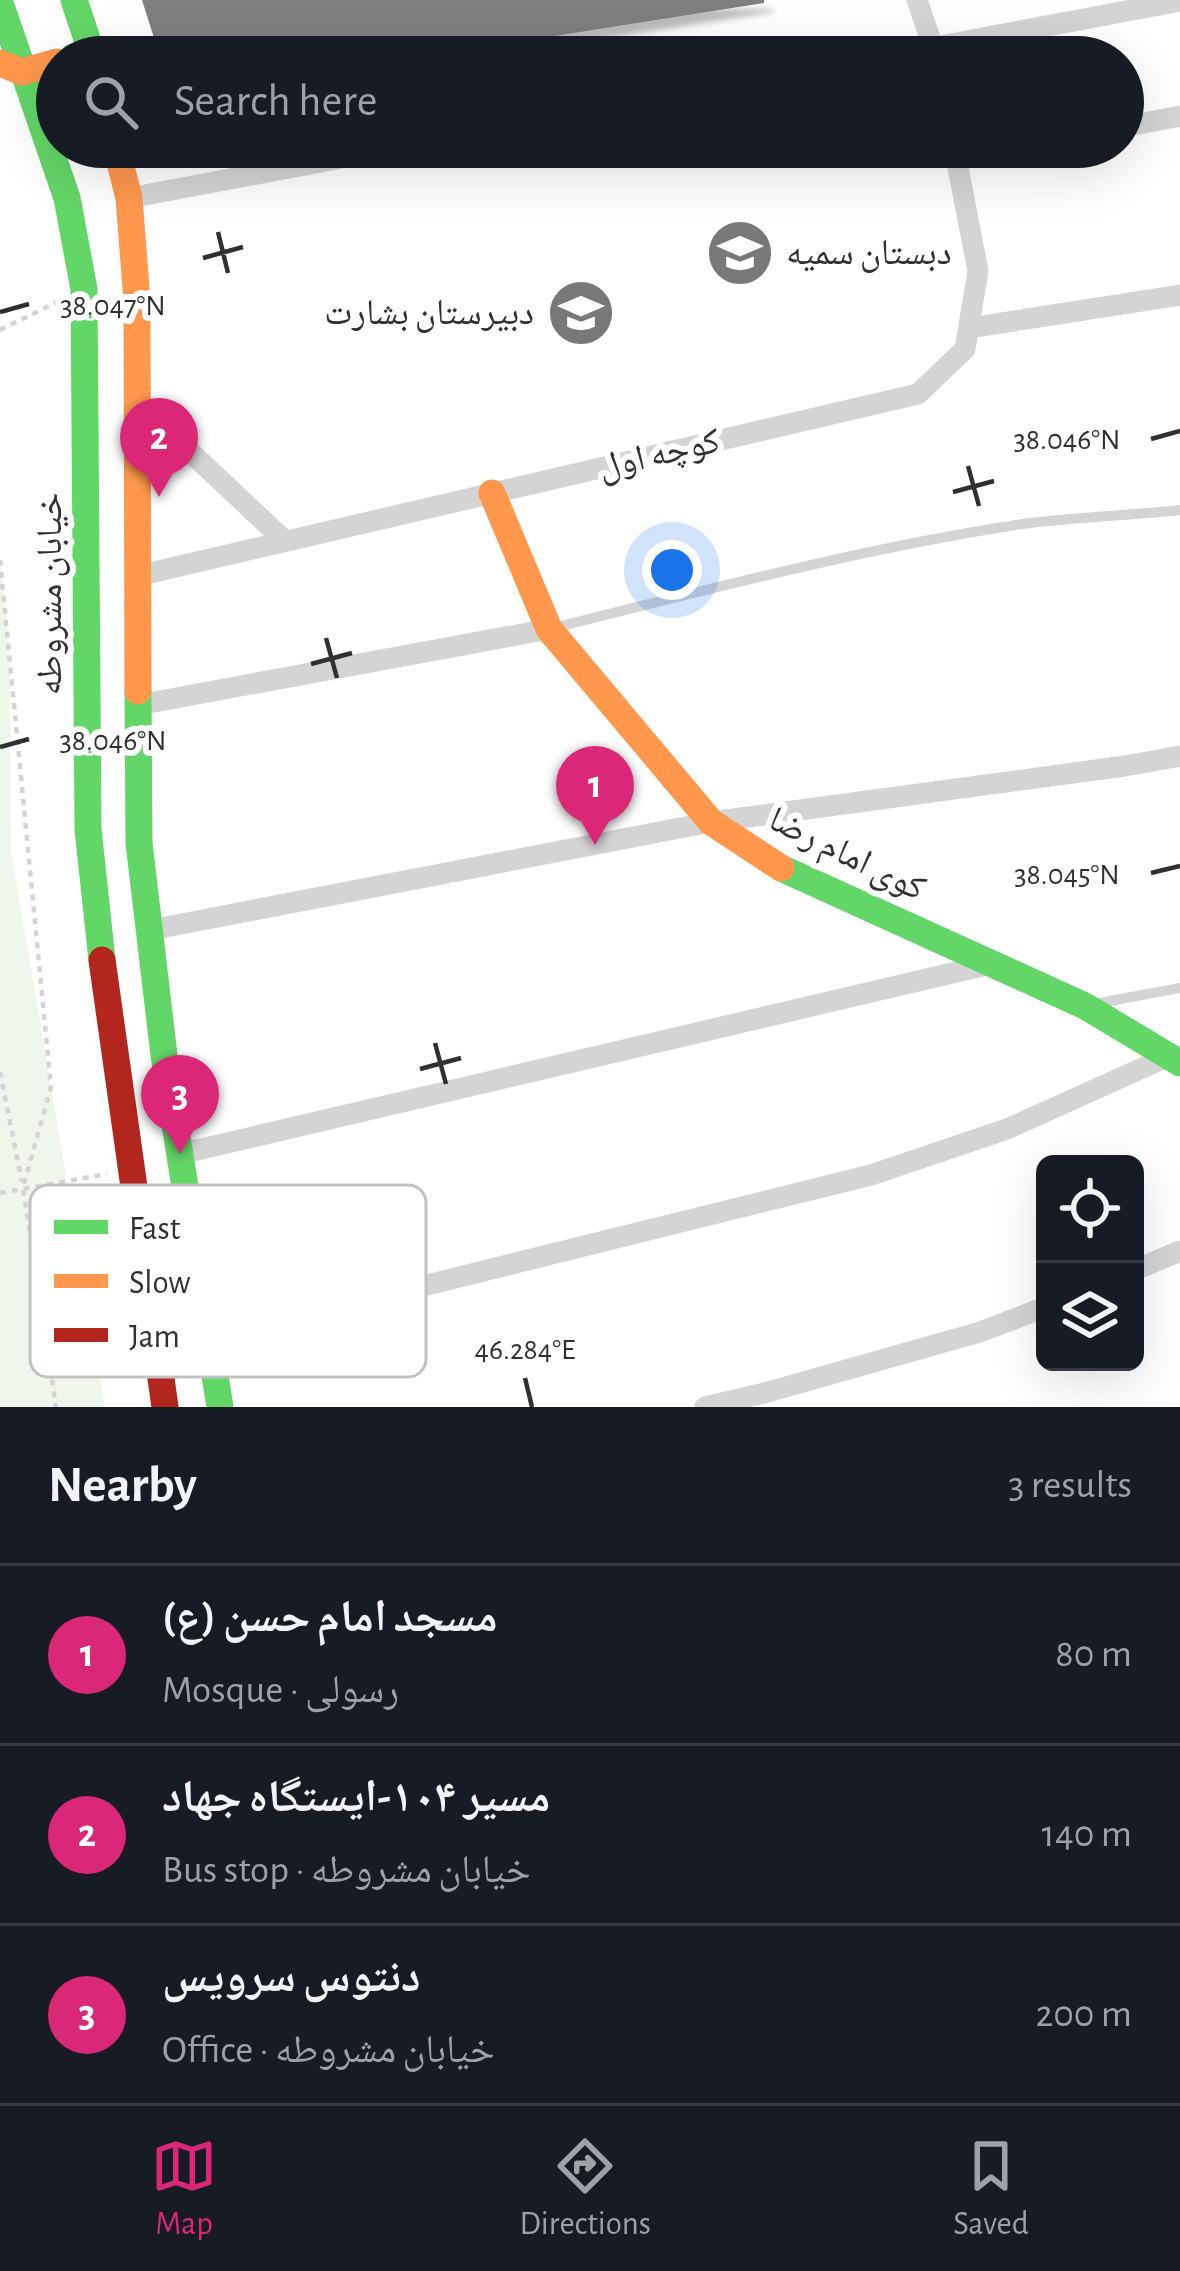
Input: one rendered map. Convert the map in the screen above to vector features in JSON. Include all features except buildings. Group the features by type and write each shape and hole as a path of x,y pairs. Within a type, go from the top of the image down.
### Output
{"main road":[{"path":"74,0 82,36"},
{"name":"خیابان مشروطه","path":"0,3 11,68 36,126"},
{"name":"خیابان مشروطه","path":"54,168 67,199 84,289 88,829 104,992 132,1185"},
{"path":"121,168 129,197 137,301 139,843 185,1185"},
{"name":"کوی امام رضا","path":"493,493 549,629 711,822 772,864 1085,1006 1175,1059"},
{"name":"خیابان مشروطه","path":"161,1377 165,1407"},
{"path":"215,1377 220,1407"}],"street":[{"path":"917,0 929,36"},
{"path":"1012,36 1180,1"},
{"path":"1144,123 1180,116"},
{"path":"129,197 286,168"},
{"name":"کوچه اول","path":"137,576 918,394 965,349 969,328 978,271 958,168"},
{"path":"969,328 1180,295"},
{"path":"137,402 285,542"},
{"path":"138,705 549,629"},
{"path":"149,930 711,822 1180,756"},
{"path":"180,1154 994,963"},
{"path":"426,1285 871,1175 1007,1129 1175,1059"},
{"path":"1144,1266 1180,1251"},
{"path":"705,1407 980,1332 1036,1310"}],"lane":[{"path":"549,629 777,573 961,535 1020,524 1180,511"},
{"path":"1085,1006 1180,988"}],"path":[{"path":"0,330 84,289"},
{"path":"0,560 51,1087 23,1187"},
{"path":"0,1072 30,1234"},
{"path":"36,1185 130,1171"},
{"path":"0,1193 30,1186"},
{"path":"52,1377 56,1407"}],"shaded area":[{"path":"0,560 10,653 11,850 68,1185 30,1185 30,1377 100,1377 105,1407 0,1407"}],"traffic: fast":[{"path":"74,0 86,36"},
{"path":"0,3 36,108"},
{"path":"57,168 84,289 88,829 102,960"},
{"path":"138,691 139,843 185,1185"},
{"path":"781,868 1085,1006 1180,1063"},
{"path":"215,1377 220,1407"}],"traffic: slow":[{"path":"0,63 22,72 36,68"},
{"path":"121,168 129,198 137,301 138,691"},
{"path":"492,493 549,629 711,822 781,868"}],"traffic: jam":[{"path":"102,960 134,1185"},
{"path":"161,1377 165,1407"}],"place":[{"name":"دبستان سمیه","path":"740,253"},
{"name":"دبیرستان بشارت","path":"581,313"},
{"name":"مسیر ۱۰۴-ایستگاه جهاد","path":"159,497"},
{"name":"مسجد امام حسن (ع)","path":"595,845"},
{"name":"دنتوس سرویس","path":"180,1154"}]}
